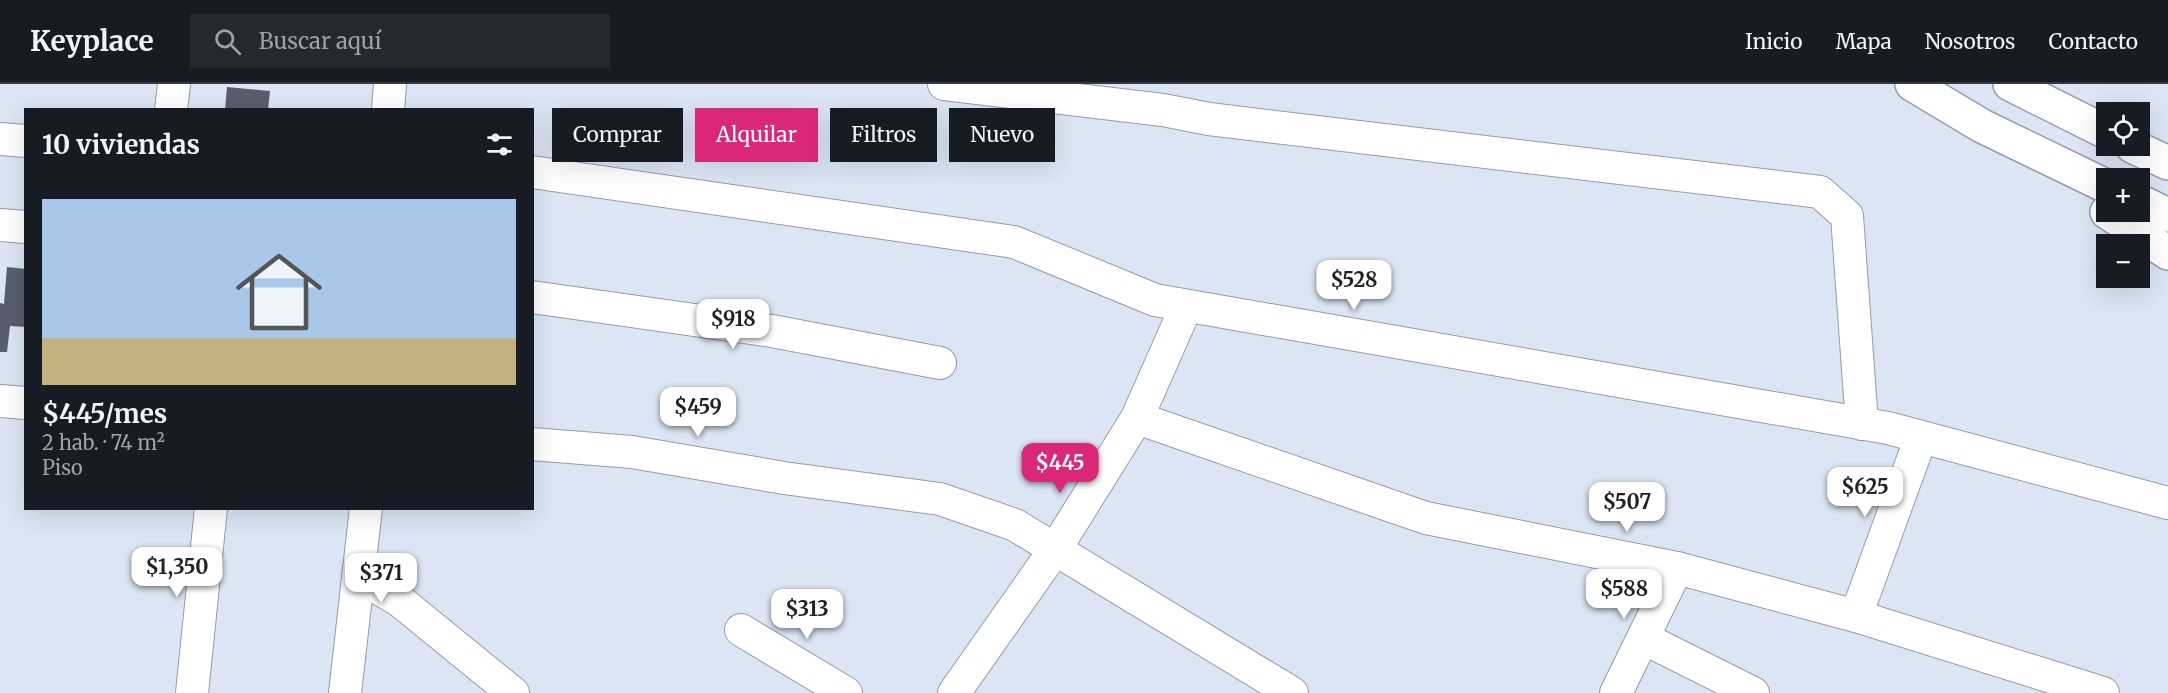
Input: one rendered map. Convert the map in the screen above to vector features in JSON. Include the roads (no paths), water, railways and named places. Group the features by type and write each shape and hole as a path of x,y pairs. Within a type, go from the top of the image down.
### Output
{"highway":[{"path":"1911,84 1982,126 2096,204"},
{"path":"2010,84 2096,127"},
{"path":"1982,126 2096,181"},
{"path":"2150,155 2168,164"},
{"path":"2150,206 2168,215"},
{"path":"2123,222 2168,253"}],"street":[{"path":"171,108 174,84"},
{"path":"388,108 390,84"},
{"path":"944,84 1162,110 1209,119 1820,192 1847,216 1862,424"},
{"path":"0,139 24,141"},
{"path":"534,172 1014,242 1155,300 1862,424 1921,437 2168,503"},
{"path":"0,225 24,227"},
{"path":"534,297 772,331 940,363"},
{"path":"954,693 1056,548 1137,418 1186,307"},
{"path":"0,400 24,403"},
{"path":"1137,418 1426,518 1677,568 1856,616 2103,693"},
{"path":"1856,616 1921,437"},
{"path":"534,444 632,452 784,478 940,499 1015,525 1293,693"},
{"path":"192,693 211,510"},
{"path":"345,693 366,510"},
{"path":"1616,693 1677,568"},
{"path":"359,583 373,585 400,601 513,693"},
{"path":"741,630 846,693"},
{"path":"1643,638 1753,693"}]}
